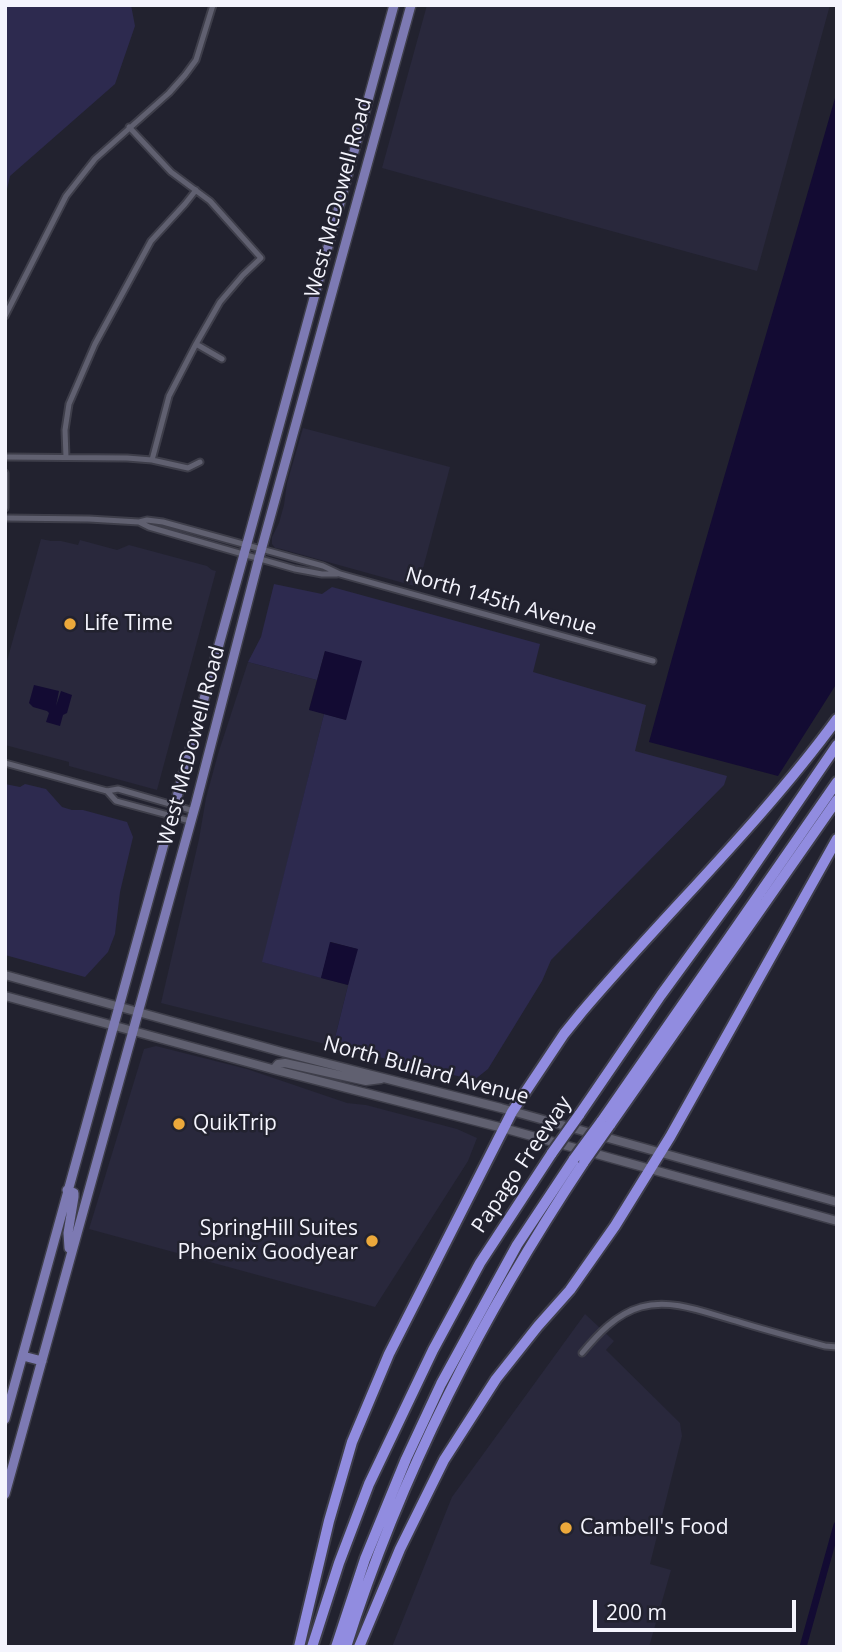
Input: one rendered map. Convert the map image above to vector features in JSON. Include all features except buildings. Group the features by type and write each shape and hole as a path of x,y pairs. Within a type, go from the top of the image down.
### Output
{"highway":[{"path":"299,1647 329,1521 352,1442 389,1354 512,1112 581,1013 765,810 837,719"},
{"name":"Papago Freeway","path":"312,1647 339,1563 369,1484 427,1362 480,1263 552,1153 837,745"},
{"path":"605,1123 837,782"},
{"path":"336,1647 365,1559 406,1459 441,1384 517,1245 837,800"},
{"path":"359,1647 404,1538 458,1436 503,1370 570,1290 615,1226 660,1153 837,839"},
{"path":"346,1647 413,1467 446,1397 506,1285 579,1160"}],"main road":[{"name":"West McDowell Road","path":"5,1419 394,5"},
{"name":"West McDowell Road","path":"5,1494 194,811 259,558 411,5"},
{"path":"362,123 377,127"},
{"name":"North Bullard Avenue","path":"5,975 837,1202"},
{"name":"North Bullard Avenue","path":"5,996 503,1128 837,1221"},
{"path":"274,1069 278,1064 285,1063 366,1081 384,1078"},
{"path":"67,1190 74,1193 68,1233 70,1257"},
{"path":"23,1356 42,1361"}],"street":[{"path":"5,316 66,196 95,159 186,75 196,60 213,5"},
{"path":"129,127 171,173 210,201 261,258 220,302 196,344 169,396 152,460"},
{"path":"66,457 65,430 69,404 95,344 150,241 196,190"},
{"path":"196,344 222,359"},
{"path":"5,457 127,458 188,468 200,462"},
{"path":"5,473 5,508"},
{"name":"North 145th Avenue","path":"5,518 163,522 244,549 259,558 309,572 340,574"},
{"name":"North 145th Avenue","path":"139,522 149,527 244,549 262,548 323,566 340,574 653,661"},
{"path":"5,763 107,791 118,789 194,811"},
{"path":"107,791 116,801 190,821"},
{"path":"582,1353 611,1323 627,1312 658,1304 684,1307 837,1347"}],"shaded area":[{"path":"5,5 131,5 135,26 115,84 10,176 5,198"},
{"path":"427,5 830,5 757,271 382,168"},
{"path":"837,91 837,683 778,776 649,742"},
{"path":"303,428 450,467 418,587 275,548 272,544"},
{"path":"41,539 78,545 80,540 117,550 129,545 207,566 216,571 157,790 5,745 5,668"},
{"path":"274,584 322,594 332,587 540,644 533,672 646,705 635,751 727,776 724,785 551,960 542,981 488,1069 474,1080 333,1046 357,949 331,942 321,978 262,962 324,714 346,720 325,651 317,680 248,662 261,637"},
{"path":"325,651 362,661 346,720 309,710"},
{"path":"248,662 317,680 309,709 324,714 263,962 348,985 333,1046 161,1003 206,798"},
{"path":"34,685 59,691 56,706 61,691 72,695 60,726 46,722 49,713 29,703"},
{"path":"5,784 20,787 25,784 46,789 62,807 127,822 133,837 120,892 115,934 108,952 85,977 5,955"},
{"path":"330,942 358,949 348,985 321,978"},
{"path":"156,1046 247,1069 347,1103 366,1105 457,1129 477,1138 468,1161 375,1307 89,1229 144,1049"},
{"path":"585,1314 614,1341 606,1350 680,1423 682,1436 650,1564 671,1570 649,1647 392,1647 452,1497"}],"waterway":[{"path":"803,1647 837,1525"}],"place":[{"name":"Life Time","path":"70,624"},
{"name":"QuikTrip","path":"179,1124"},
{"name":"SpringHill Suites Phoenix Goodyear","path":"372,1241"},
{"name":"Cambell's Food","path":"566,1528"}]}
